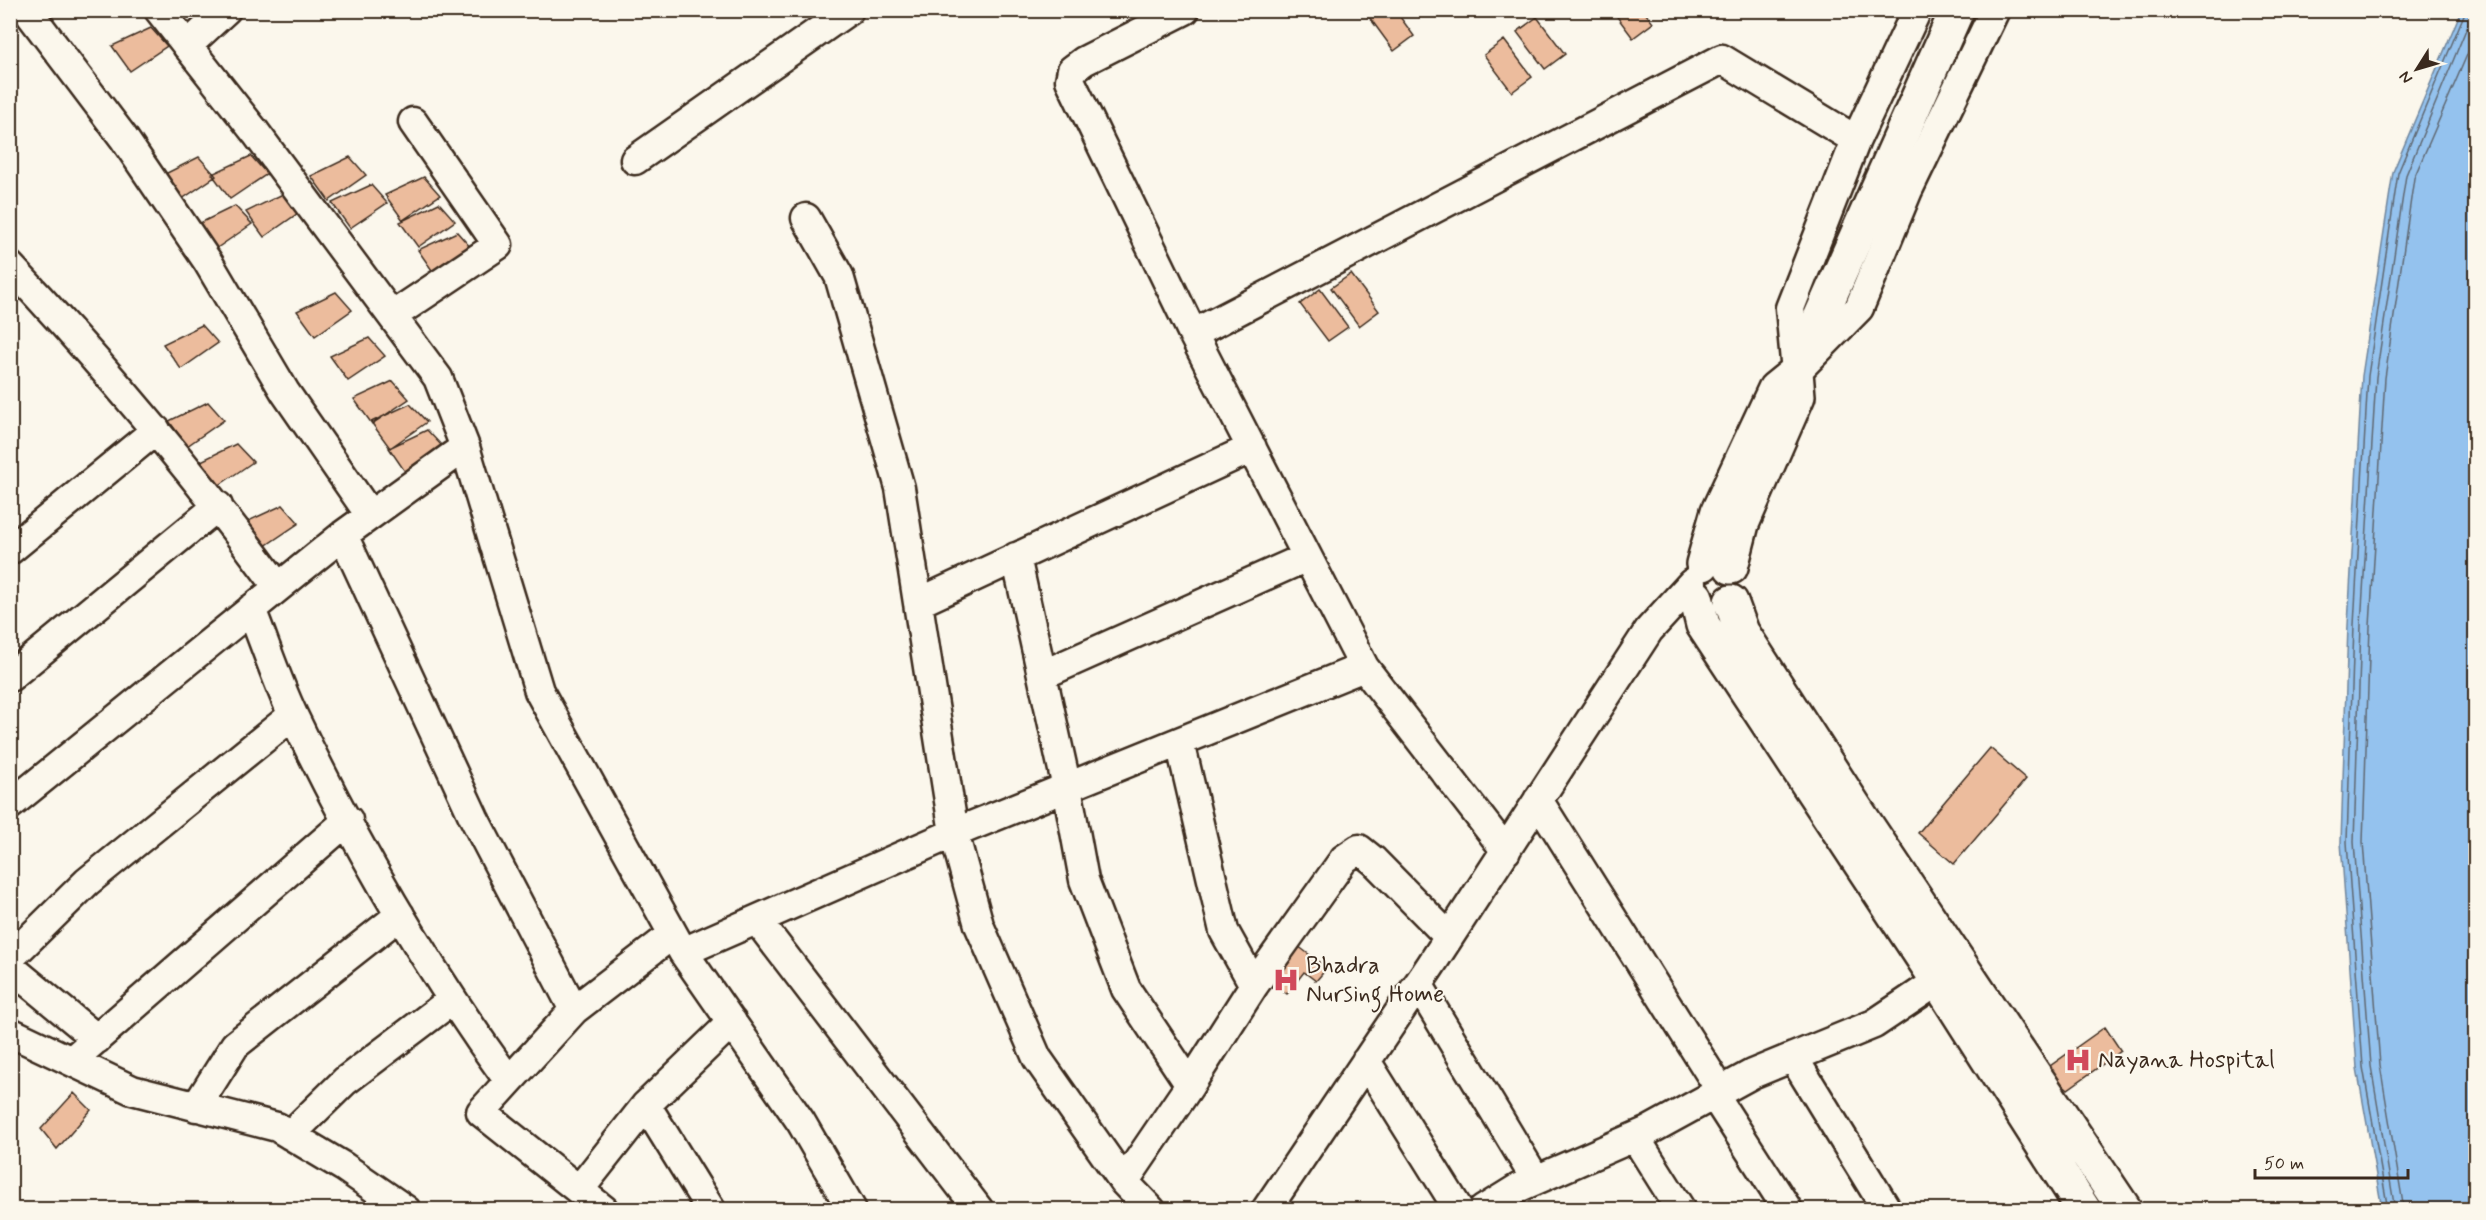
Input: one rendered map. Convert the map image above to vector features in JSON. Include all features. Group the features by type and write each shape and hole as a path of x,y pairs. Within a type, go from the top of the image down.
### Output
{"main road":[{"path":"1957,10 1796,372 1798,396 1742,524 1705,578 1703,625 1938,981 2084,1209"},
{"path":"1705,578 1708,606 1724,606 1731,602 1742,632 1850,800 2125,1209"}],"street":[{"path":"27,10 123,137 208,262 285,392 370,515"},
{"path":"159,10 438,378 465,447 539,692 678,943 801,1122 852,1209"},
{"path":"187,46 226,10"},
{"path":"635,160 849,10"},
{"path":"1185,10 1084,61 1072,70 1070,80 1193,334 1364,667 1506,851"},
{"path":"1796,372 1790,308 1856,140 1917,10"},
{"path":"1796,372 1859,308 1908,190 1995,10"},
{"path":"1193,334 1722,59 1856,140"},
{"path":"392,316 498,244 412,122"},
{"path":"806,218 840,276 900,488 954,833 979,925 1037,1058 1124,1182 1151,1209"},
{"path":"11,268 90,351 218,506 278,587"},
{"path":"10,550 156,430"},
{"path":"10,805 343,535 465,447"},
{"path":"918,603 1252,448"},
{"path":"10,677 218,506"},
{"path":"343,535 474,818 574,1010"},
{"path":"1016,557 1067,788 1084,880 1126,989 1190,1085"},
{"path":"1042,675 1307,557"},
{"path":"1266,1209 1419,984 1649,630 1705,578"},
{"path":"251,609 293,715 348,820 400,915 452,1000 509,1081"},
{"path":"604,1209 481,1112 574,1010 678,943 757,920 954,833 1364,667"},
{"path":"10,958 87,882 293,715"},
{"path":"1180,742 1224,931 1254,985"},
{"path":"1538,800 1788,1209"},
{"path":"72,1061 348,820"},
{"path":"1124,1182 1254,985 1344,859 1359,849 1374,861 1449,937"},
{"path":"196,1107 235,1045 400,915"},
{"path":"757,920 979,1209"},
{"path":"10,967 97,1039"},
{"path":"1483,1209 1536,1180 1635,1137 1752,1074 1874,1024 1938,981"},
{"path":"1419,984 1536,1180"},
{"path":"290,1135 345,1081 452,1000"},
{"path":"579,1190 646,1105 732,1022"},
{"path":"10,1032 132,1090 278,1127 344,1167 406,1209"},
{"path":"1793,1057 1887,1209"},
{"path":"1366,1061 1459,1209"},
{"path":"646,1105 711,1209"},
{"path":"1635,1137 1682,1209"}],"water":[{"path":"2461,11 2476,11 2475,1209 2382,1209 2357,1068 2341,842 2348,625 2362,376 2393,172"}],"building":[{"path":"1371,10 1395,10 1414,36 1394,51 1367,14"},
{"path":"1612,10 1643,10 1653,23 1633,38"},
{"path":"1537,17 1565,54 1545,69 1517,32"},
{"path":"151,28 167,46 130,71 112,46"},
{"path":"1504,40 1532,77 1512,92 1484,55"},
{"path":"251,156 267,174 230,199 212,174"},
{"path":"199,157 216,176 179,201 161,176"},
{"path":"350,157 366,175 329,201 311,176"},
{"path":"424,177 440,195 403,220 385,195"},
{"path":"371,185 387,203 350,228 332,203"},
{"path":"285,193 301,211 264,237 246,212"},
{"path":"439,203 455,221 418,247 400,222"},
{"path":"235,206 252,224 214,250 196,225"},
{"path":"457,232 473,250 436,276 418,250"},
{"path":"1351,274 1379,311 1359,326 1331,288"},
{"path":"1320,289 1348,327 1328,341 1300,304"},
{"path":"336,292 352,310 315,336 297,311"},
{"path":"202,325 218,343 181,369 163,344"},
{"path":"369,338 385,356 348,381 330,356"},
{"path":"393,381 409,399 372,424 354,399"},
{"path":"208,402 224,420 187,446 169,421"},
{"path":"410,404 427,422 390,448 371,422"},
{"path":"427,430 444,448 406,473 389,448"},
{"path":"236,444 253,462 215,488 197,463"},
{"path":"283,505 299,523 262,548 244,523"},
{"path":"1990,748 2026,779 1954,864 1918,833"},
{"path":"1294,943 1327,968 1316,981 1304,972 1287,994 1266,978"},
{"path":"2105,1027 2121,1051 2068,1089 2058,1080 2050,1066"},
{"path":"74,1093 91,1110 57,1149 41,1129"}],"place":[{"name":"Bhadra Nursing Home","path":"1286,980"},
{"name":"Nayana Hospital","path":"2078,1060"}]}
